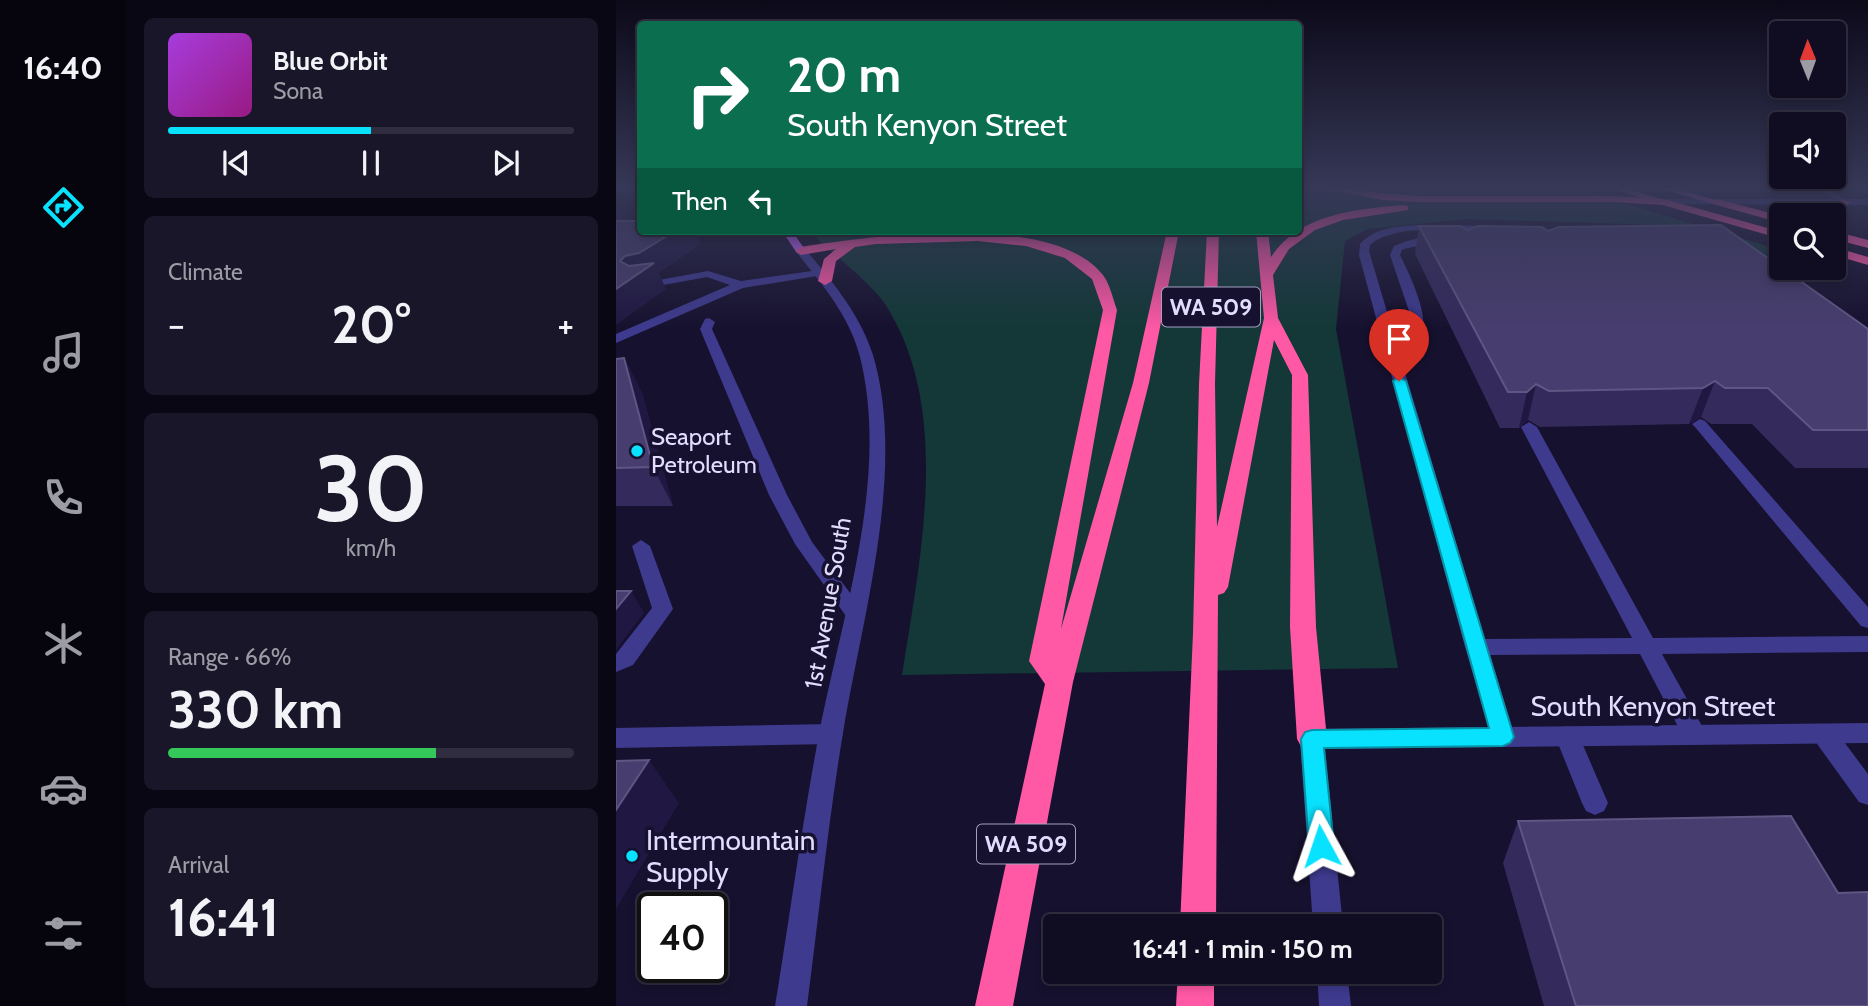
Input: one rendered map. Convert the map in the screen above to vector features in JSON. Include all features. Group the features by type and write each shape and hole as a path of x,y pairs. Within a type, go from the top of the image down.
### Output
{"highway":[{"path":"799,248 873,235 956,236 1043,247 1080,262 1094,272 1109,295 1110,310 1042,661 1059,682"},
{"path":"822,277 835,254 873,235"},
{"name":"WA 509","path":"994,1006 1059,682 1141,383 1172,235"},
{"name":"WA 509","path":"1198,914 1206,633 1207,384 1213,235"},
{"path":"1206,633 1271,318 1262,235"},
{"path":"1267,274 1284,247 1299,235"},
{"path":"1846,238 1864,243"},
{"path":"1846,255 1868,261"},
{"path":"1271,318 1300,375 1303,627 1312,739"},
{"path":"1195,1006 1196,984"}],"main road":[{"name":"1st Avenue South","path":"790,235 799,248"}],"street":[{"path":"1376,235 1365,244 1364,255 1503,737"},
{"path":"1391,354 1408,350 1414,343 1420,326 1407,281 1395,255 1398,248 1416,241 1447,242"},
{"name":"1st Avenue South","path":"791,1006 831,734 855,614 874,493 877,437 875,394 858,329 799,248"},
{"path":"641,286 708,274 740,285"},
{"path":"616,339 740,285 822,277"},
{"path":"709,322 706,328 778,495 804,544 855,614"},
{"path":"1700,424 1868,621"},
{"path":"1529,427 1695,735"},
{"path":"616,664 625,659 663,609 641,546"},
{"path":"1476,646 1868,644"},
{"name":"South Kenyon Street","path":"1312,739 1868,733"},
{"path":"616,737 831,734"},
{"path":"1824,734 1868,794"},
{"path":"1567,736 1595,803"},
{"path":"1312,739 1327,914"},
{"path":"1333,984 1335,1006"}],"green space":[{"path":"813,235 1357,235 1345,241 1336,329 1398,668 902,675 922,534 926,485 925,437 919,390 906,345 879,296"},
{"path":"1686,235 1730,235 1769,246 1769,258 1709,244"}],"building":[{"path":"616,235 668,235 620,261 629,266 654,263 616,289"},
{"path":"1424,235 1735,235 1769,259 1769,280 1799,280 1868,329 1868,430 1813,430 1768,388 1725,388 1715,381 1703,388 1549,391 1536,384 1527,392 1508,392"},
{"path":"624,358 653,467 616,468 616,359"},
{"path":"616,591 631,591 616,609"},
{"path":"649,760 616,810 616,761"},
{"path":"1791,816 1838,893 1868,892 1868,1006 1576,1006 1518,821"}],"place":[{"name":"Seaport Petroleum","path":"637,451"},
{"name":"Intermountain Supply","path":"632,856"}],"route":[{"path":"1321,846 1312,739 1503,737 1399,381"}]}
